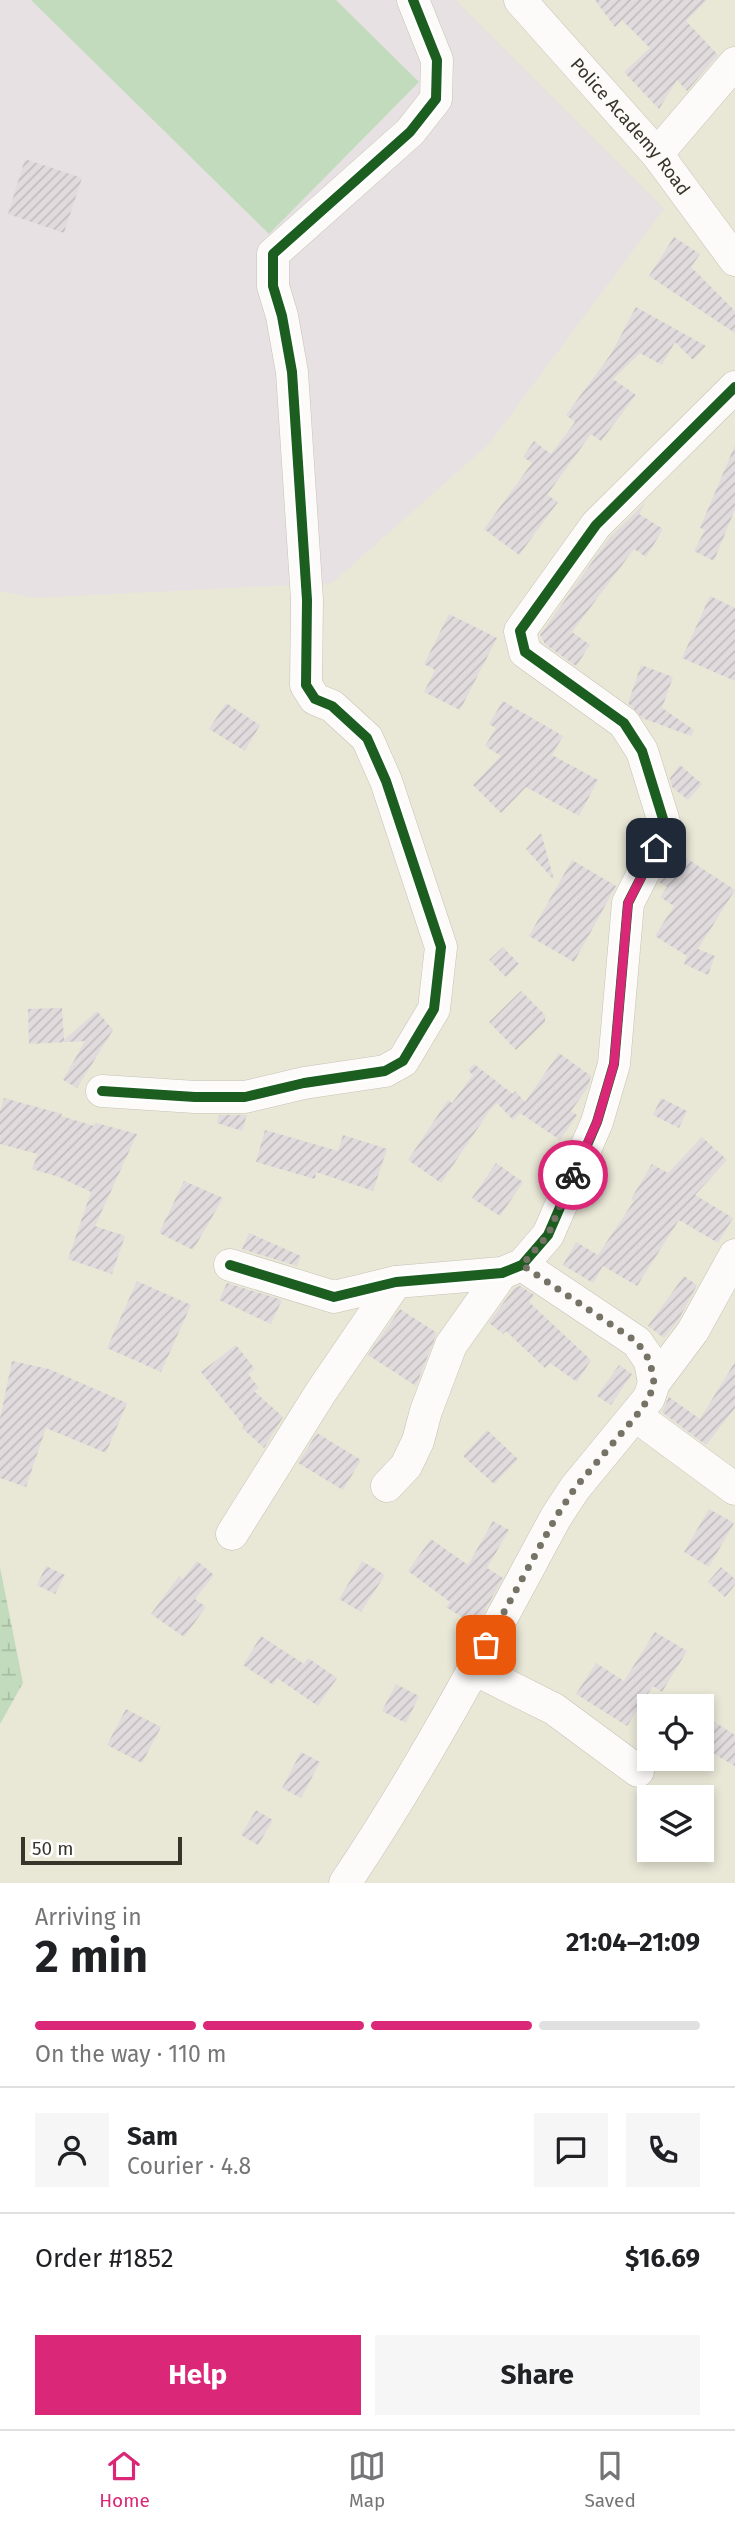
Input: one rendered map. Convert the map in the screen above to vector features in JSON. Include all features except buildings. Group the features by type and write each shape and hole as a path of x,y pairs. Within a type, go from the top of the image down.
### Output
{"street":[{"path":"102,1091 195,1097 246,1097 304,1083 385,1071 402,1061 434,1009 441,947 386,781 367,738 332,706 315,699 306,685 307,600 292,372 282,316 273,286 273,254 410,132 436,99 437,60 412,0"},
{"name":"Police Academy Road","path":"520,0 657,154 735,260"},
{"path":"657,154 729,78"},
{"path":"387,1486 406,1466 412,1453 451,1345 512,1269 548,1235 597,1122 614,1064 628,903 656,848 664,822 642,751 624,723 525,652 520,631 596,524 735,387"},
{"path":"345,1883 411,1780 556,1517 575,1488 649,1398 654,1383 693,1331 735,1255"},
{"path":"230,1265 334,1297 396,1282 512,1269 637,1342 650,1361 654,1383"},
{"path":"232,1534 321,1392 396,1282"},
{"path":"636,1416 735,1489"},
{"path":"474,1669 554,1709 637,1770"}],"shaded area":[{"path":"0,0 455,0 664,209 489,444 332,583 33,598 0,591"}],"green space":[{"path":"31,0 336,0 419,82 269,234"},
{"path":"0,1567 23,1683 0,1724"}],"cycle path":[{"path":"102,1091 245,1097 304,1083 385,1071 403,1061 434,1009 441,947 386,781 367,738 332,706 315,699 306,685 307,600 292,372 282,316 273,286 273,254 410,132 436,99 437,60 413,0"},
{"path":"230,1265 334,1297 396,1282 502,1273 522,1265 548,1235 597,1122 614,1064 628,903 656,848 664,822 642,751 624,723 525,652 520,631 596,525 735,387"}],"way so far":[{"path":"486,1645 556,1517 575,1488 636,1416 649,1398 654,1383 650,1361 637,1342 522,1265 548,1235 573,1175"}],"route":[{"path":"573,1175 597,1122 614,1064 628,903 656,848"}]}
